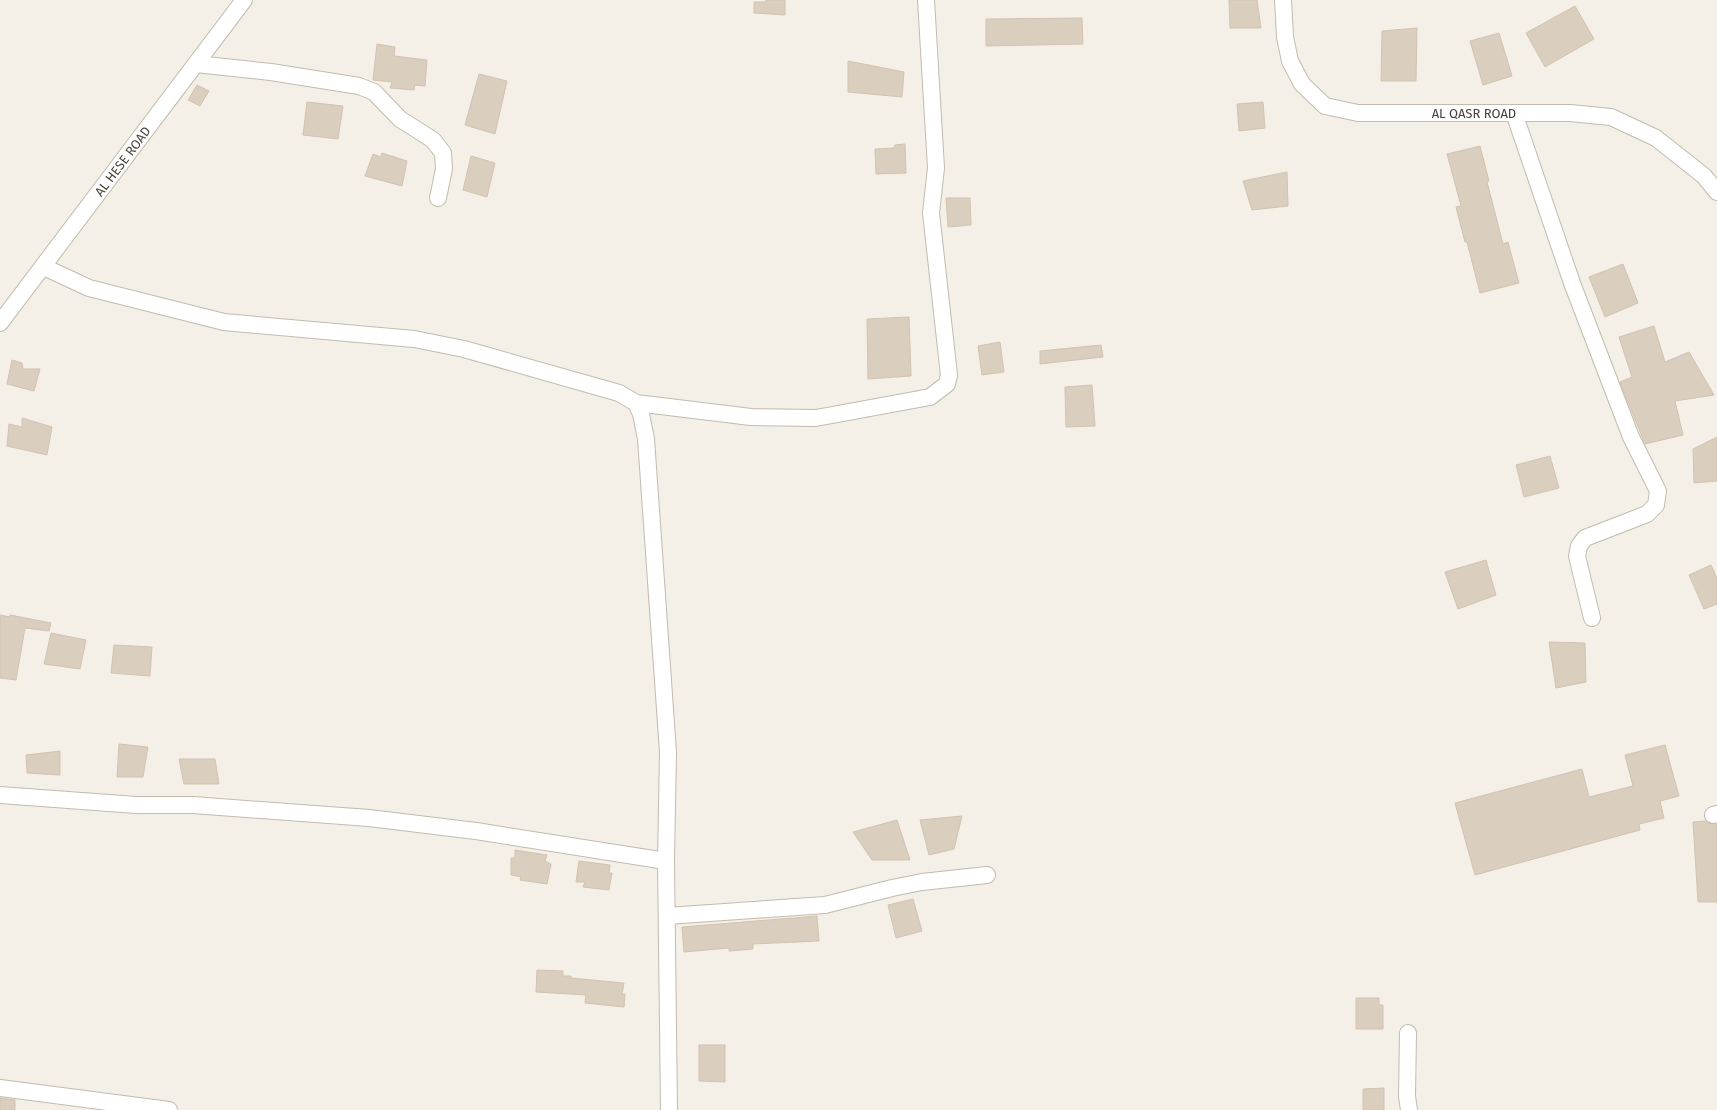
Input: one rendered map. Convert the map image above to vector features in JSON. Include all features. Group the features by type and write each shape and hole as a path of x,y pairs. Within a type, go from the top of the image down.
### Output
{"street":[{"name":"AL HESE ROAD","path":"0,323 44,267 244,0"},
{"path":"44,267 89,288 224,322 414,339 464,349 618,393 636,403 751,417 816,418 930,397 947,384 949,375 931,213 936,168 926,0"},
{"name":"AL QASR ROAD","path":"1283,0 1286,37 1290,61 1302,84 1325,106 1358,113 1570,113 1611,117 1656,138 1704,176 1717,192"},
{"path":"196,64 271,72 359,86 374,92 400,119 433,140 444,154 444,169 438,198"},
{"path":"1514,113 1572,283 1608,378 1631,437 1658,491 1656,505 1647,514 1584,538 1579,546 1577,556 1592,618"},
{"path":"636,403 641,414 646,445 668,745 666,861 669,1110"},
{"path":"0,795 136,805 193,804 369,818 476,831 666,861"},
{"path":"667,916 825,905 922,882 987,875"},
{"path":"1408,1033 1407,1096 1409,1110"},
{"path":"0,1088 169,1110"}],"building":[{"path":"766,0 785,0 785,15 754,13 754,2 766,2"},
{"path":"1229,0 1257,0 1261,28 1230,28"},
{"path":"1575,6 1594,39 1545,67 1526,33"},
{"path":"1082,18 1083,44 986,46 986,19"},
{"path":"1417,28 1416,81 1381,81 1382,31"},
{"path":"1499,33 1512,76 1483,85 1470,41"},
{"path":"377,44 395,47 394,56 427,60 425,86 415,85 414,90 390,88 392,82 373,80"},
{"path":"848,61 904,72 902,97 848,92"},
{"path":"479,74 507,81 495,134 465,125"},
{"path":"197,85 209,91 200,106 188,100"},
{"path":"307,102 343,106 338,139 303,135"},
{"path":"1263,102 1265,128 1239,131 1237,104"},
{"path":"905,144 906,173 876,174 875,149 894,148 895,145"},
{"path":"1480,146 1489,181 1487,182 1503,244 1508,242 1519,283 1480,293 1456,207 1461,206 1447,154"},
{"path":"382,153 407,161 402,186 365,176 373,154 381,157"},
{"path":"471,156 495,163 487,197 463,190"},
{"path":"1287,172 1288,206 1252,210 1243,181"},
{"path":"946,198 970,198 971,225 948,227"},
{"path":"1623,264 1638,303 1605,317 1589,277"},
{"path":"909,317 911,376 868,379 867,319"},
{"path":"1654,326 1665,362 1689,352 1714,395 1675,401 1683,435 1645,444 1620,382 1632,377 1619,337"},
{"path":"1000,342 1004,372 982,375 978,346"},
{"path":"1101,345 1103,357 1040,364 1040,351"},
{"path":"12,360 22,363 23,369 40,369 34,391 7,384"},
{"path":"1092,385 1095,426 1066,427 1065,387"},
{"path":"22,418 52,427 47,455 7,446 9,424 22,427"},
{"path":"1717,437 1717,481 1694,483 1693,449"},
{"path":"1550,456 1559,488 1524,497 1516,465"},
{"path":"1486,560 1496,595 1458,609 1445,572"},
{"path":"1711,565 1717,578 1717,604 1704,609 1689,575"},
{"path":"0,615 10,617 10,615 51,623 49,631 25,628 16,680 0,678"},
{"path":"51,633 86,640 80,669 44,664"},
{"path":"1549,642 1585,643 1586,682 1556,688"},
{"path":"114,645 152,647 150,676 111,673"},
{"path":"119,744 148,747 143,777 117,777"},
{"path":"1665,745 1679,796 1660,801 1664,818 1639,824 1640,830 1475,875 1455,803 1582,769 1589,797 1633,786 1625,755"},
{"path":"60,751 60,775 27,773 26,755"},
{"path":"179,759 215,759 219,784 184,784"},
{"path":"962,816 954,849 929,855 920,820"},
{"path":"897,820 910,860 872,860 853,832"},
{"path":"1706,821 1711,824 1717,824 1717,902 1698,902 1693,822"},
{"path":"515,850 547,855 545,861 551,864 547,884 520,880 521,877 511,875 511,858 515,858"},
{"path":"579,861 610,865 609,873 612,873 609,890 583,887 585,882 576,882"},
{"path":"913,899 922,931 896,938 888,905"},
{"path":"817,916 819,941 753,944 753,949 729,951 729,948 684,952 682,927"},
{"path":"537,970 563,971 563,976 571,976 571,978 624,983 622,994 625,994 624,1007 585,1003 586,995 536,992"},
{"path":"1356,998 1379,998 1379,1005 1383,1005 1383,1029 1356,1029"},
{"path":"699,1045 725,1045 725,1082 699,1081"},
{"path":"1384,1088 1384,1110 1363,1110 1363,1089"},
{"path":"0,1098 15,1100 15,1110 0,1110"}]}
